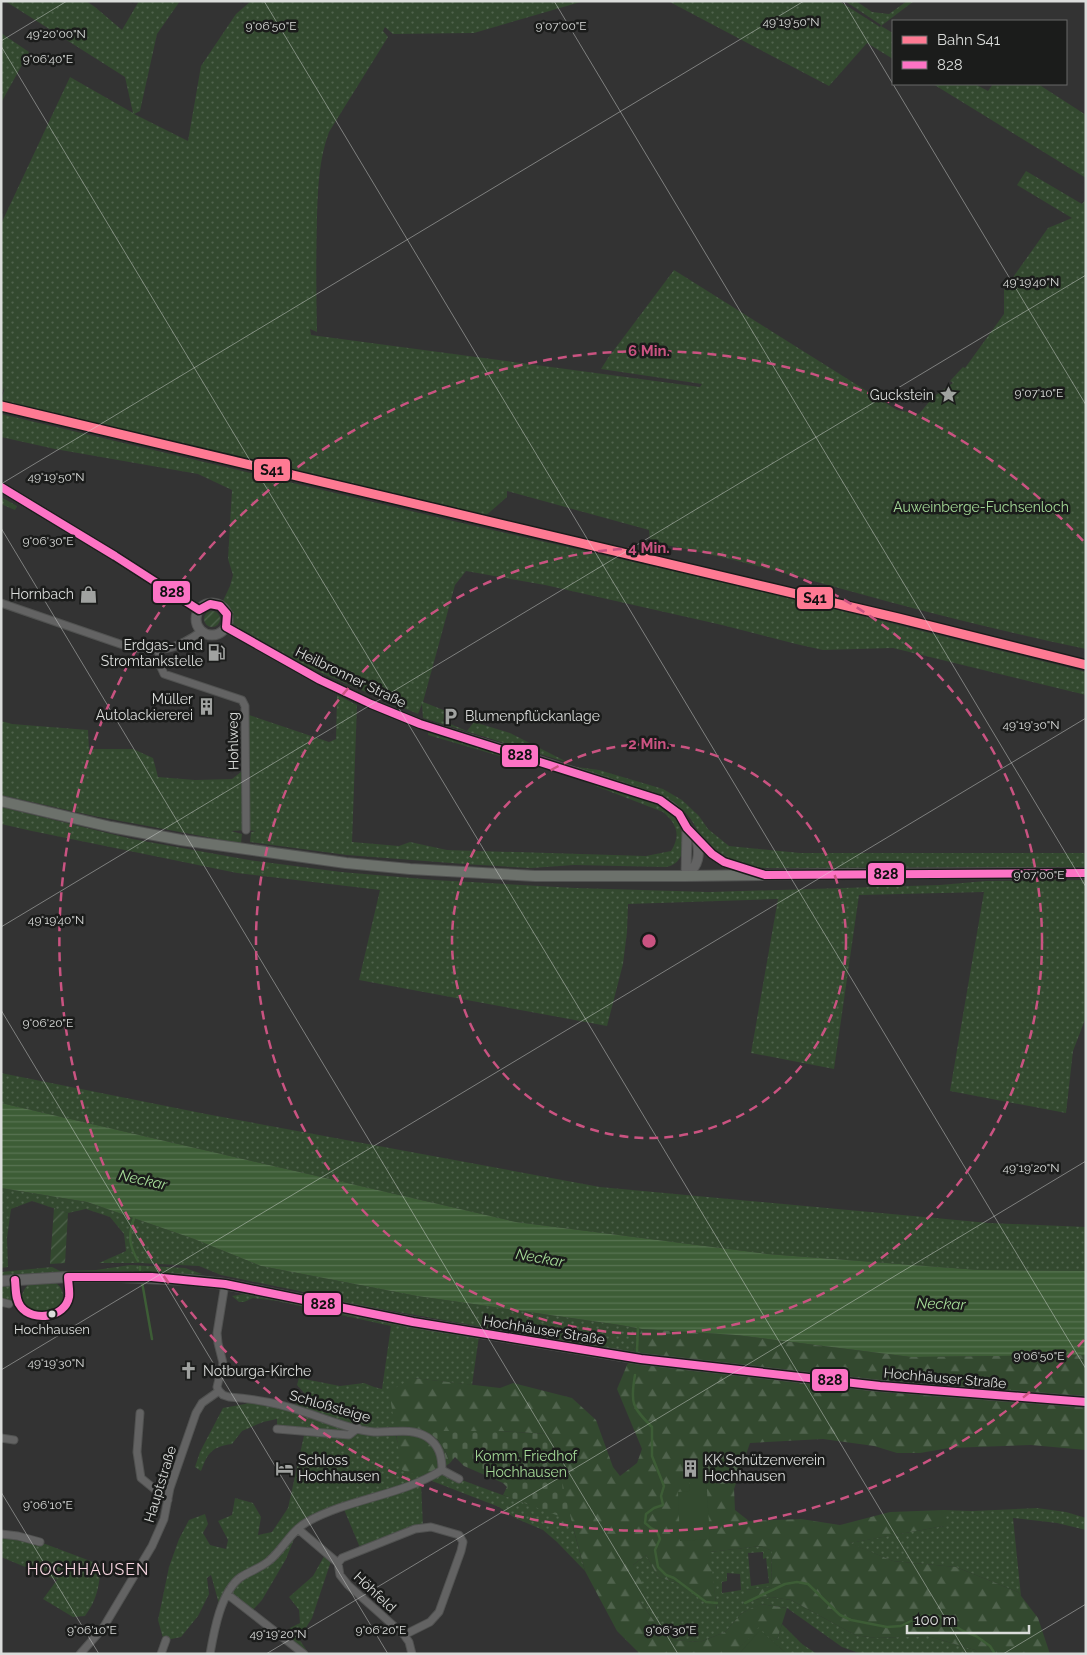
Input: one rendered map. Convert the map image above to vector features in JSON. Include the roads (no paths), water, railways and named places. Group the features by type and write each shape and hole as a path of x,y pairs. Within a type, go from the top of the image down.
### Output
{"main road":[{"path":"1,800 111,827 181,840 296,857 410,869 535,876 1086,873"},
{"name":"Hochhäuser Straße","path":"1,1281 68,1277 152,1277 225,1284 414,1322 641,1359 880,1386 1086,1402"}],"street":[{"path":"1,487 115,556 199,610"},
{"path":"1,603 126,646 143,650 159,651 169,649 190,640 202,631"},
{"path":"212,603 221,606 227,613 228,622 226,627 223,631 212,635 202,631 197,623 199,610 212,603"},
{"name":"Heilbronner Straße","path":"226,627 320,680 420,724 660,800 679,814 687,828 712,854 724,862 765,876"},
{"name":"Hohlweg","path":"159,651 160,663 164,674 242,700 245,706 246,830"},
{"path":"686,876 687,828"},
{"path":"686,876 694,870 698,862 699,850 697,839"},
{"path":"219,1391 217,1387 224,1362 217,1333 225,1284"},
{"name":"Schloßsteige","path":"219,1391 229,1397 274,1402 374,1432 394,1430 417,1433 435,1444 441,1452 442,1470"},
{"name":"Hauptstraße","path":"80,1654 104,1628 152,1546 164,1519 170,1488 196,1413 202,1403 219,1391"},
{"path":"140,1413 137,1452 141,1478 168,1500"},
{"path":"277,1429 349,1436 358,1428"},
{"path":"1,1438 14,1440"},
{"path":"210,1654 214,1631 232,1585 241,1577 256,1570 268,1561 305,1523 333,1510 421,1482 442,1470 459,1479"},
{"path":"338,1563 342,1558 416,1529 431,1527 458,1535 463,1542 461,1551 439,1612 430,1622 404,1635"},
{"name":"Höhfeld","path":"298,1529 338,1563 340,1576 348,1585 404,1635 410,1642 412,1654"},
{"path":"1,1534 40,1542"},
{"path":"227,1594 304,1654"},
{"path":"162,1654 166,1640"}],"water":[{"name":"Neckar","path":"1,1103 516,1222 767,1254 979,1270 1086,1271 1086,1355 911,1357 736,1335 642,1329 417,1296 261,1266 194,1239 87,1202 1,1188"}],"waterway":[{"path":"134,1218 130,1240 138,1261"},
{"path":"142,1282 152,1339"},
{"path":"637,1351 638,1327"},
{"path":"635,1375 634,1404 652,1427 652,1456 664,1486 661,1496 663,1505 654,1508 646,1514 645,1523 657,1531 660,1539 655,1550 658,1567 666,1575 674,1578 706,1602 717,1603"},
{"path":"745,1603 785,1584 797,1582 808,1584 840,1615 851,1620 887,1627 901,1626 923,1615 939,1616 963,1631 976,1636 990,1646 995,1654"}],"rail line":[{"name":"S41","path":"1,406 898,618 1086,665"}],"place":[{"name":"Guckstein","path":"948,395"},
{"name":"Hornbach","path":"88,594"},
{"name":"Erdgas- und Stromtankstelle","path":"217,653"},
{"name":"Müller Autolackiererei","path":"207,707"},
{"name":"Blumenpflückanlage","path":"451,716"},
{"name":"Hochhausen","path":"52,1314"},
{"name":"Notburga-Kirche","path":"189,1371"},
{"name":"Schloss Hochhausen","path":"284,1468"},
{"name":"KK Schützenverein Hochhausen","path":"690,1468"}],"district":[{"name":"HOCHHAUSEN","path":"88,1569"}],"park label":[{"name":"Auweinberge-Fuchsenloch","path":"981,507"},
{"name":"Komm. Friedhof Hochhausen","path":"526,1464"}]}
